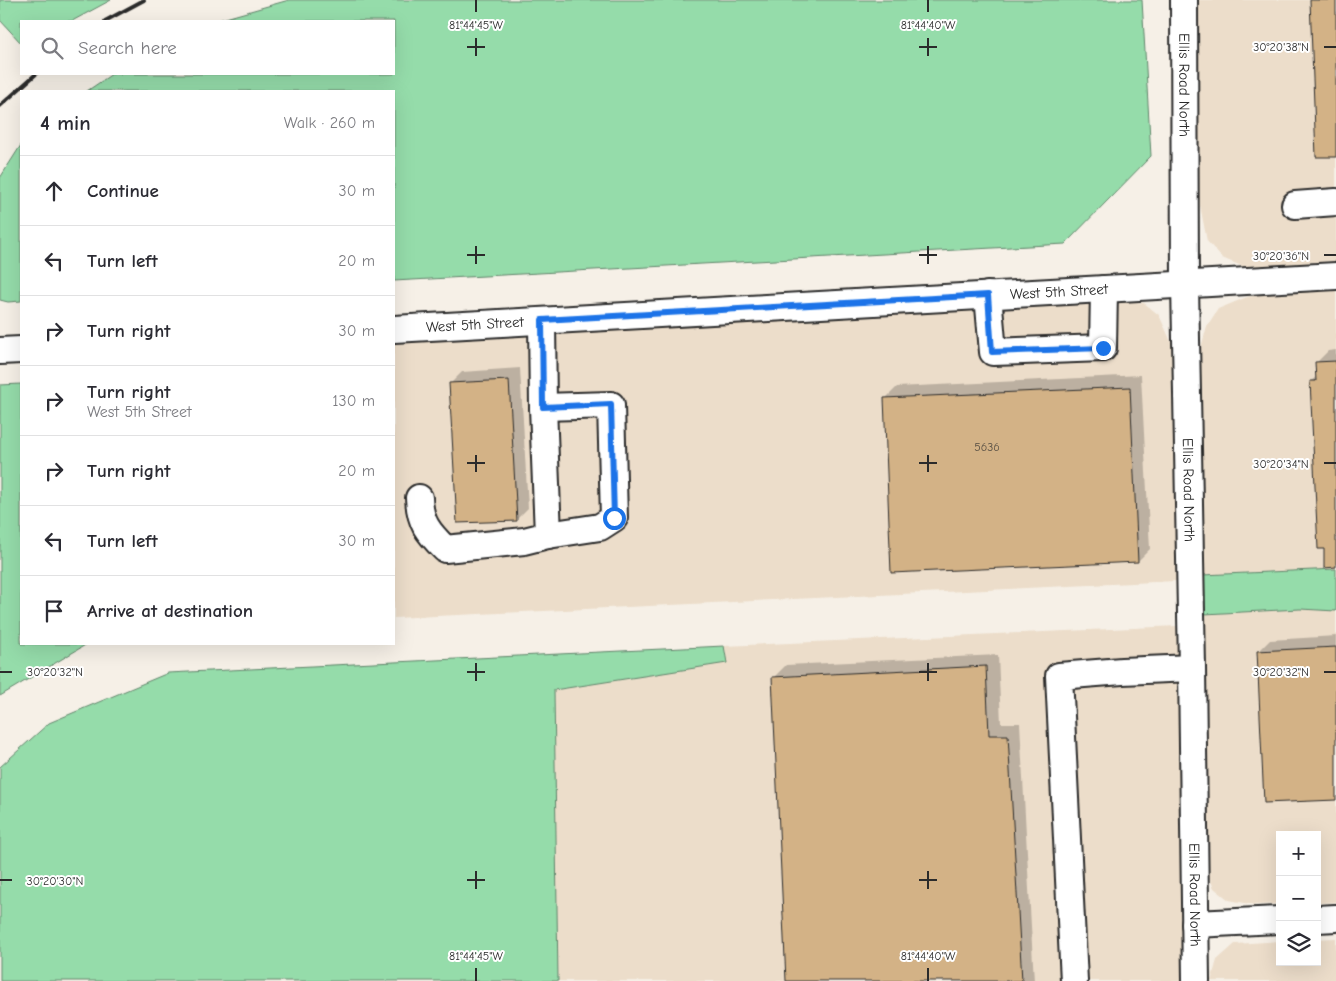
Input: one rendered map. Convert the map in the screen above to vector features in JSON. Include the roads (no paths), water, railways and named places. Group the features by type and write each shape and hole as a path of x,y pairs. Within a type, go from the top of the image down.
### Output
{"street":[{"name":"Ellis Road North","path":"1184,0 1185,284 1196,981"},
{"path":"1295,205 1336,202"},
{"name":"West 5th Street","path":"395,329 1336,276"},
{"path":"988,295 992,352 1103,348 1104,289"},
{"path":"542,320 548,535"},
{"path":"0,351 20,350"},
{"path":"419,498 419,513 430,534 446,549 524,541 548,535 600,527 614,518 611,404 543,407"},
{"path":"1074,981 1058,676 1192,668"},
{"path":"1321,919 1336,918"},
{"path":"1195,924 1276,920"}],"railway":[{"path":"107,20 144,0"},
{"path":"0,106 35,75"}]}
